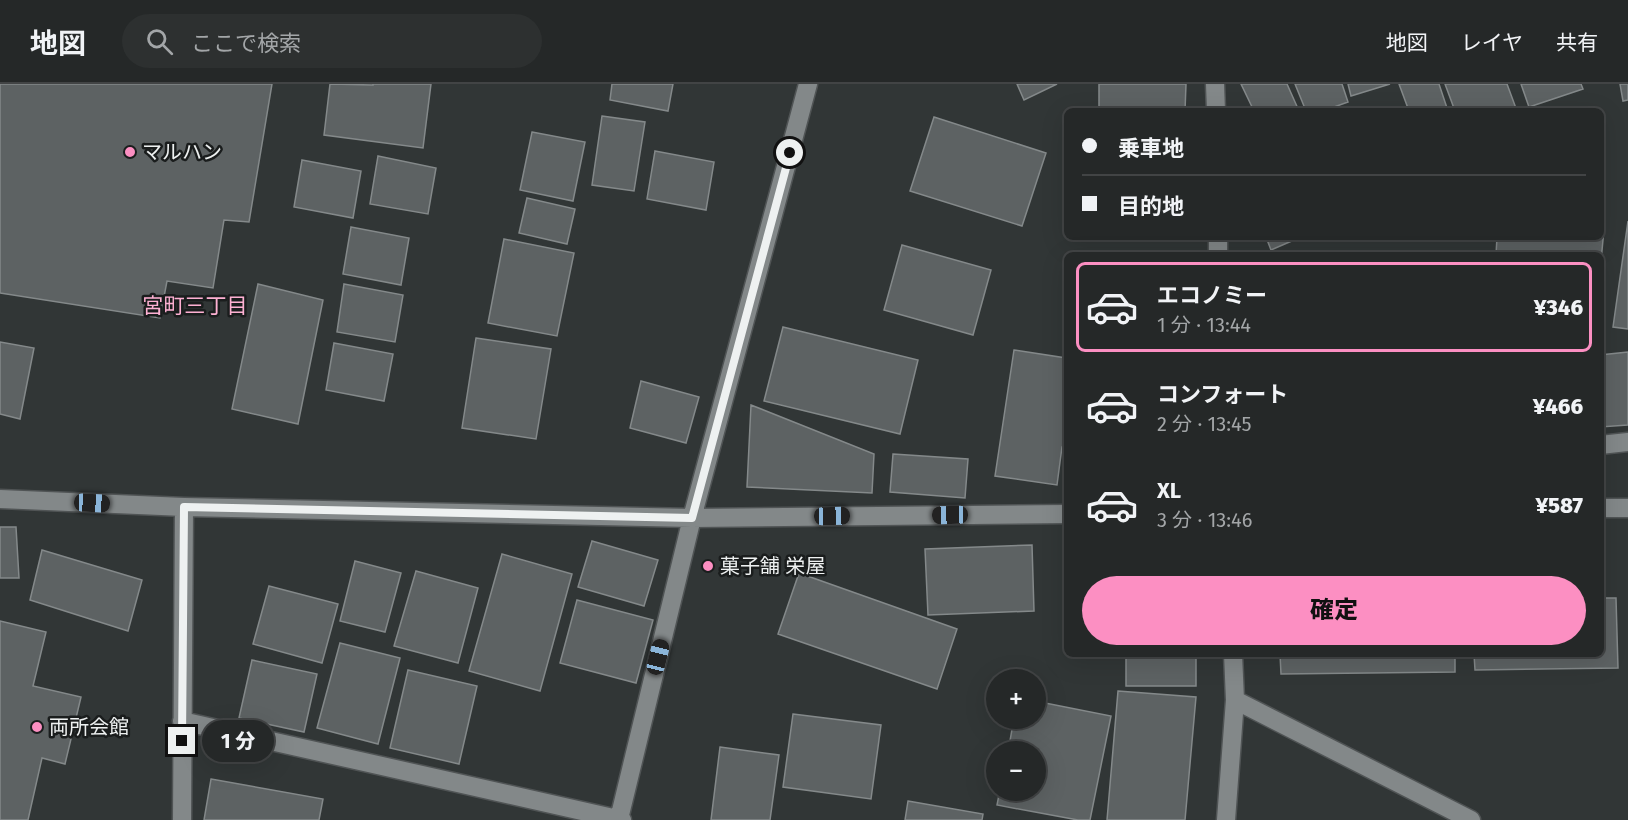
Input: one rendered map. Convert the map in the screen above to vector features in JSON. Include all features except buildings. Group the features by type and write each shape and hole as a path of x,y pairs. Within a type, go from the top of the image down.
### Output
{"street":[{"path":"182,722 620,820 692,518 808,84"},
{"path":"1215,84 1216,108"},
{"path":"1604,445 1628,442"},
{"path":"0,499 184,507 692,518 1064,514"},
{"path":"182,820 184,507"},
{"path":"1604,508 1628,508"},
{"path":"1226,820 1235,700 1233,657"},
{"path":"1235,700 1471,820"}],"place":[{"name":"マルハン","path":"130,152"},
{"name":"菓子舗 栄屋","path":"708,566"},
{"name":"両所会館","path":"37,727"}],"district":[{"name":"宮町三丁目","path":"195,306"}],"route":[{"path":"182,741 184,507 692,518 790,153"}]}
